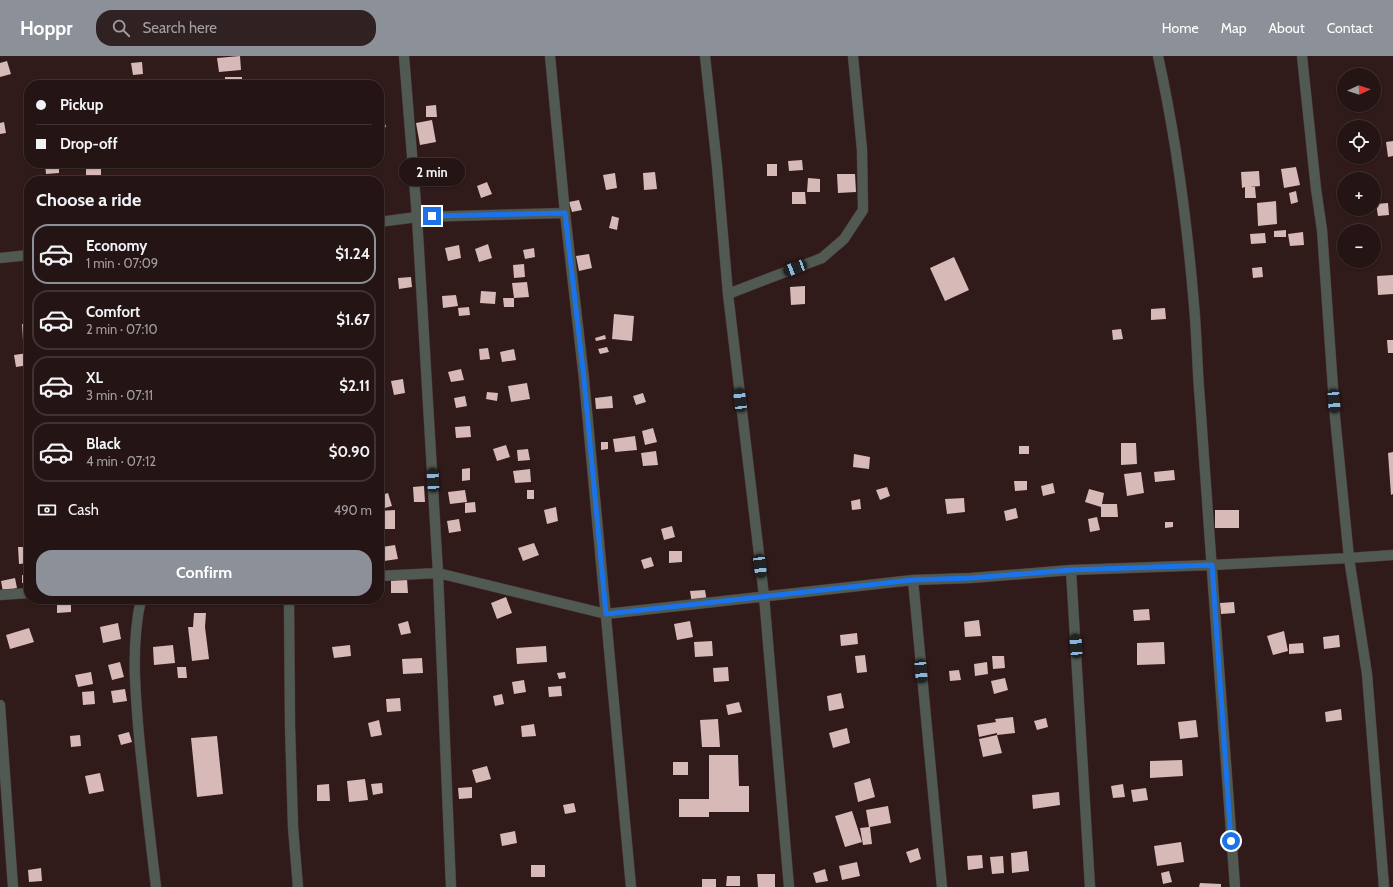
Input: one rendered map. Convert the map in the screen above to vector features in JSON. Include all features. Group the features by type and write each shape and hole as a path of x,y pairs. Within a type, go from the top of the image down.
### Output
{"street":[{"path":"404,56 417,217 438,573 451,887"},
{"path":"550,56 565,213 584,379 631,887"},
{"path":"705,56 717,166 728,294 764,596 789,887"},
{"path":"728,294 822,258 844,239 863,210 862,150 852,56"},
{"path":"1158,56 1176,150 1194,305 1226,779 1235,887"},
{"path":"1302,56 1316,189 1322,230 1335,417 1349,558 1367,674 1384,887"},
{"path":"384,221 417,217 565,213"},
{"path":"0,258 24,256"},
{"path":"384,576 438,573 606,614 913,580 971,578 1071,570 1212,565 1393,555"},
{"path":"1071,570 1090,887"},
{"path":"913,580 942,887"},
{"path":"0,596 24,594"},
{"path":"140,604 136,620 135,684 144,790 156,887"},
{"path":"289,604 292,827 298,887"},
{"path":"0,705 13,887"}],"building":[{"path":"240,56 241,70 219,72 217,58"},
{"path":"7,61 11,74 0,77 0,63"},
{"path":"142,62 143,74 133,75 131,63"},
{"path":"225,77 242,77 242,80 225,80"},
{"path":"436,105 437,117 426,117 426,106"},
{"path":"432,120 436,142 420,145 416,123"},
{"path":"4,122 6,133 0,134 0,123"},
{"path":"1393,141 1393,156 1388,157 1386,142"},
{"path":"802,160 803,170 789,171 788,161"},
{"path":"767,164 777,164 777,176 767,176"},
{"path":"1296,167 1300,185 1284,188 1281,169"},
{"path":"45,168 59,168 59,173 46,174"},
{"path":"86,168 101,168 101,176 86,176"},
{"path":"1259,171 1260,186 1250,187 1255,187 1256,198 1245,198 1245,187 1242,188 1241,172"},
{"path":"655,172 657,189 644,190 643,173"},
{"path":"615,173 617,188 606,190 603,175"},
{"path":"837,174 855,174 856,192 838,193"},
{"path":"808,178 820,179 820,192 807,192"},
{"path":"487,182 492,194 481,198 477,186"},
{"path":"1296,191 1298,202 1291,204 1289,193"},
{"path":"792,192 805,192 806,204 792,204"},
{"path":"579,200 582,210 572,212 569,202"},
{"path":"1276,201 1277,224 1258,226 1257,203"},
{"path":"1388,203 1389,215 1381,216 1381,204"},
{"path":"612,216 619,218 617,230 609,228"},
{"path":"1286,230 1286,237 1274,237 1274,231"},
{"path":"1303,232 1304,245 1290,246 1288,234"},
{"path":"1265,233 1266,243 1251,244 1250,234"},
{"path":"488,244 492,258 479,262 475,249"},
{"path":"459,245 461,258 448,261 445,248"},
{"path":"534,248 535,257 525,259 523,250"},
{"path":"589,254 592,268 579,271 576,256"},
{"path":"954,257 969,290 945,301 930,268"},
{"path":"524,264 525,277 514,278 513,265"},
{"path":"1262,267 1263,277 1253,278 1252,268"},
{"path":"1393,275 1393,294 1378,295 1377,276"},
{"path":"411,277 412,287 399,289 398,278"},
{"path":"527,282 529,297 514,298 512,283"},
{"path":"805,286 805,304 791,305 790,287"},
{"path":"481,291 496,292 495,304 480,303"},
{"path":"456,295 458,306 443,308 442,296"},
{"path":"503,298 514,298 514,307 504,307"},
{"path":"469,307 470,315 459,316 458,308"},
{"path":"1165,308 1166,319 1151,320 1151,309"},
{"path":"614,314 634,316 632,341 612,339"},
{"path":"22,324 24,324 24,341"},
{"path":"1121,329 1123,339 1113,340 1112,330"},
{"path":"605,335 606,339 596,341 595,338"},
{"path":"1387,340 1393,340 1393,353 1388,353"},
{"path":"607,347 609,352 600,354 598,349"},
{"path":"488,348 490,359 480,360 479,349"},
{"path":"514,349 516,360 502,362 500,352"},
{"path":"24,354 24,366 16,367 14,355"},
{"path":"461,369 464,380 451,382 448,372"},
{"path":"403,379 405,393 394,395 391,381"},
{"path":"527,383 530,399 511,402 508,386"},
{"path":"487,392 498,393 497,401 486,399"},
{"path":"643,393 646,402 636,405 633,396"},
{"path":"465,396 467,406 456,408 454,398"},
{"path":"612,396 613,408 596,409 595,398"},
{"path":"470,426 471,437 456,438 455,427"},
{"path":"653,428 657,442 645,445 642,431"},
{"path":"635,436 637,450 615,452 613,439"},
{"path":"601,442 608,442 608,449 601,450"},
{"path":"1121,443 1136,443 1137,464 1121,465"},
{"path":"506,445 510,457 497,461 493,449"},
{"path":"1019,446 1029,446 1029,454 1019,454"},
{"path":"528,449 530,460 518,461 517,450"},
{"path":"656,451 658,465 643,466 641,453"},
{"path":"1393,452 1393,494 1391,495 1388,453"},
{"path":"854,454 870,457 869,469 853,467"},
{"path":"470,468 470,480 462,481 462,469"},
{"path":"530,469 531,482 515,483 513,471"},
{"path":"1174,470 1175,480 1155,482 1154,472"},
{"path":"1141,472 1144,493 1127,496 1124,474"},
{"path":"1014,481 1027,481 1027,490 1015,491"},
{"path":"1053,483 1055,493 1043,496 1041,486"},
{"path":"424,486 425,502 414,502 413,487"},
{"path":"887,487 890,496 880,500 876,490"},
{"path":"1089,489 1104,493 1102,504 1117,504 1118,517 1101,517 1101,507 1085,502"},
{"path":"465,490 467,502 450,504 448,492"},
{"path":"527,490 534,490 534,499 527,499"},
{"path":"388,493 392,506 384,508 384,494"},
{"path":"964,498 965,512 947,514 945,499"},
{"path":"860,499 861,509 852,510 851,501"},
{"path":"475,502 476,512 465,513 465,503"},
{"path":"556,507 558,521 547,524 544,510"},
{"path":"1016,508 1018,518 1006,521 1004,511"},
{"path":"395,510 395,529 384,529 384,511"},
{"path":"1215,510 1239,510 1239,528 1215,528"},
{"path":"1097,517 1100,530 1090,532 1088,519"},
{"path":"459,519 461,531 449,533 447,521"},
{"path":"1165,522 1173,522 1173,527 1165,528"},
{"path":"672,526 675,537 664,540 661,529"},
{"path":"534,543 539,555 523,561 518,548"},
{"path":"395,545 398,559 384,561 384,547"},
{"path":"18,547 24,547 24,564 19,564"},
{"path":"669,551 682,551 682,562 669,563"},
{"path":"651,557 654,566 644,569 641,560"},
{"path":"22,575 24,575 24,583 22,583"},
{"path":"15,578 17,588 3,592 1,581"},
{"path":"391,579 407,579 408,593 391,593"},
{"path":"705,590 707,602 692,604 690,591"},
{"path":"506,597 512,613 497,619 491,603"},
{"path":"1234,602 1235,613 1221,614 1220,603"},
{"path":"57,604 71,604 71,612 57,613"},
{"path":"1149,609 1150,620 1134,621 1133,610"},
{"path":"194,613 206,613 205,627 209,659 192,661 188,627 193,627"},
{"path":"979,620 981,636 965,637 964,622"},
{"path":"408,621 411,633 401,635 398,624"},
{"path":"690,621 693,637 677,640 674,624"},
{"path":"118,623 121,639 103,643 100,627"},
{"path":"29,628 34,642 10,649 6,635"},
{"path":"1284,631 1288,651 1273,655 1267,636"},
{"path":"857,633 858,644 841,646 840,635"},
{"path":"1339,635 1340,647 1324,649 1323,637"},
{"path":"712,641 713,656 695,657 694,642"},
{"path":"1164,642 1165,664 1137,665 1137,643"},
{"path":"1303,643 1304,653 1289,654 1289,644"},
{"path":"173,645 175,663 154,665 153,647"},
{"path":"350,645 351,656 334,658 332,647"},
{"path":"546,646 547,662 517,664 516,648"},
{"path":"865,655 867,672 857,673 855,656"},
{"path":"992,656 1004,656 1005,668 993,669"},
{"path":"422,658 423,673 403,674 402,659"},
{"path":"120,662 124,677 112,680 108,665"},
{"path":"987,662 988,674 975,676 974,664"},
{"path":"177,667 186,667 187,678 178,678"},
{"path":"728,667 729,681 714,682 713,668"},
{"path":"959,670 961,680 950,681 949,671"},
{"path":"91,672 93,684 78,687 75,675"},
{"path":"565,672 566,678 559,679 557,673"},
{"path":"1005,678 1008,690 994,694 991,681"},
{"path":"524,680 526,692 514,694 512,682"},
{"path":"561,686 562,696 549,697 548,687"},
{"path":"125,689 127,701 113,703 111,691"},
{"path":"94,691 95,704 83,705 82,692"},
{"path":"841,693 844,708 829,711 827,696"},
{"path":"502,694 504,704 495,706 493,696"},
{"path":"400,698 401,711 387,712 386,699"},
{"path":"739,702 742,712 728,715 726,705"},
{"path":"1341,709 1342,720 1326,722 1325,712"},
{"path":"1013,717 1015,733 997,735 997,733 979,737 977,725 996,722 995,719"},
{"path":"1046,718 1048,727 1037,730 1034,721"},
{"path":"718,719 720,747 702,747 700,720"},
{"path":"379,720 382,735 371,737 368,723"},
{"path":"1196,720 1198,737 1180,739 1178,722"},
{"path":"534,724 536,736 522,737 521,726"},
{"path":"847,728 850,743 833,748 829,733"},
{"path":"129,732 132,742 121,745 118,735"},
{"path":"80,735 81,746 71,747 70,736"},
{"path":"997,735 1002,753 983,757 979,739"},
{"path":"217,736 223,794 197,797 191,738"},
{"path":"709,755 738,755 739,786 749,786 749,812 709,812 709,817 679,817 679,799 709,799"},
{"path":"1182,760 1183,776 1150,778 1150,761"},
{"path":"673,762 688,762 688,775 673,775"},
{"path":"487,766 491,779 476,783 472,770"},
{"path":"100,773 104,791 89,794 85,776"},
{"path":"870,778 875,797 858,802 854,783"},
{"path":"365,779 368,800 349,802 347,781"},
{"path":"382,783 383,793 373,795 371,784"},
{"path":"329,784 330,801 317,801 317,785"},
{"path":"1123,784 1125,797 1113,798 1111,786"},
{"path":"472,787 472,798 459,799 458,788"},
{"path":"1146,788 1148,800 1133,802 1131,790"},
{"path":"1059,792 1060,805 1033,809 1032,795"},
{"path":"574,803 576,812 565,814 563,805"},
{"path":"888,806 891,823 870,827 872,844 863,845 860,828 869,827 866,810"},
{"path":"852,811 862,842 845,847 835,816"},
{"path":"515,831 517,843 502,846 500,834"},
{"path":"1181,842 1184,862 1157,866 1154,846"},
{"path":"918,848 921,859 910,863 906,852"},
{"path":"1027,851 1029,871 1012,873 1011,853"},
{"path":"982,855 983,868 968,870 967,856"},
{"path":"1003,856 1004,873 992,874 990,857"},
{"path":"857,862 860,876 842,880 839,866"},
{"path":"531,865 545,865 545,877 531,877"},
{"path":"41,868 42,881 29,882 28,870"},
{"path":"825,869 828,881 816,883 813,873"},
{"path":"1169,871 1172,882 1163,884 1161,873"},
{"path":"757,874 775,874 775,887 758,887"},
{"path":"727,876 740,876 740,886 726,886"},
{"path":"702,879 716,879 716,887 702,887"},
{"path":"1200,883 1221,884 1221,887 1199,887"}],"route":[{"path":"432,216 565,213 584,379 606,614 913,580 971,578 1071,570 1212,565 1231,841"}]}
